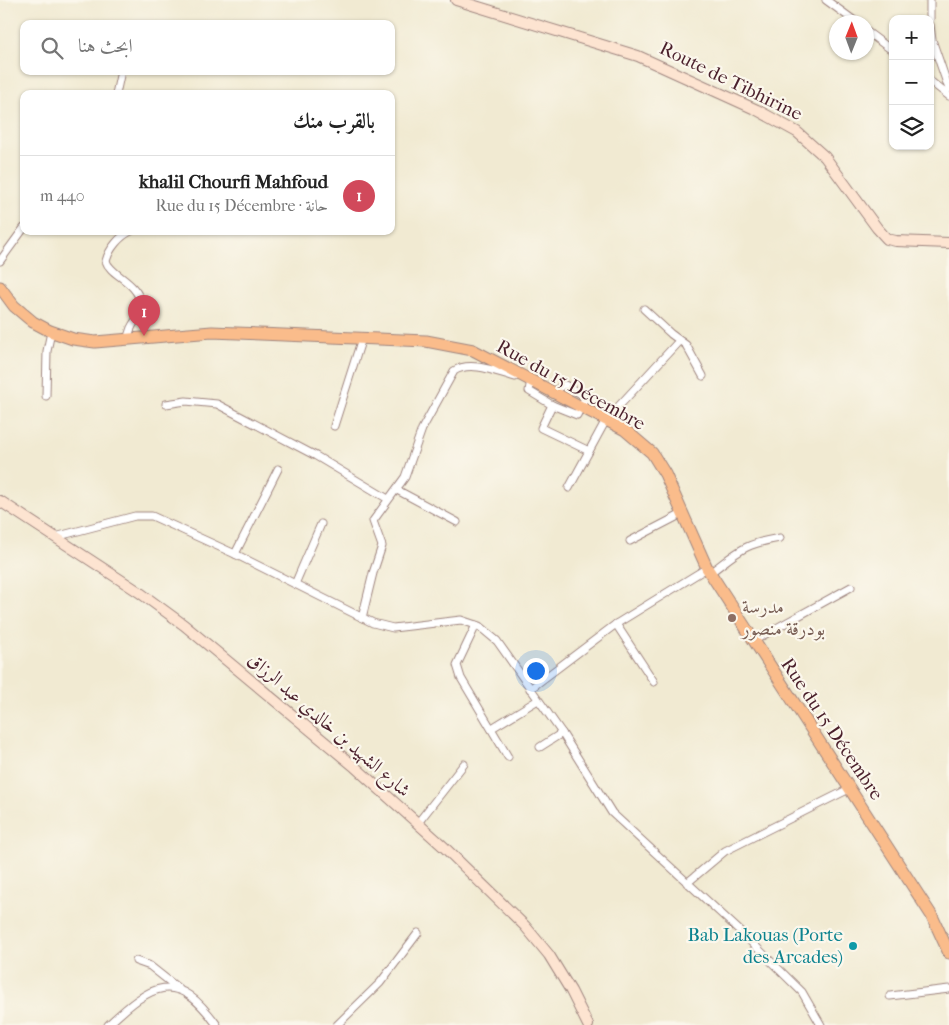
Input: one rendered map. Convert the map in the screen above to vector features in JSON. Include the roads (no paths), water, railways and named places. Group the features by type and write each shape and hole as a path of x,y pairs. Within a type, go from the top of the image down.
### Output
{"main road":[{"name":"Route de Tibhirine","path":"456,0 638,56 758,110 796,132 826,157 887,239 949,243"},
{"name":"Rue du 15 Décembre","path":"0,286 14,306 33,322 51,332 73,339 96,342 212,332 426,341 472,350 555,393 584,401 610,416 652,453 665,474 709,571 932,916 949,954"},
{"name":"شارع الشهيد بن خالدي عبد الرزاق","path":"1,505 55,537 139,592 184,625 355,767 444,848 525,926 549,955 571,991 588,1025"}],"street":[{"path":"826,0 846,15"},
{"path":"930,0 930,15"},
{"path":"874,36 889,48"},
{"path":"934,46 949,89"},
{"path":"117,90 120,75"},
{"path":"934,84 949,96"},
{"path":"0,261 20,234"},
{"path":"123,235 111,250 106,261 109,268 124,278 141,303 141,312 128,331 128,340"},
{"path":"644,309 679,341 686,345 703,376"},
{"path":"46,396 47,351 51,332"},
{"path":"334,426 362,338"},
{"path":"569,488 610,416 679,341"},
{"path":"362,618 382,546 373,521 405,477 422,428 454,371 460,367 471,366 531,380 529,391 552,405 577,415 584,401"},
{"path":"166,404 186,401 217,404 316,456 388,499"},
{"path":"552,405 541,428 589,452"},
{"path":"235,554 278,469"},
{"path":"397,490 457,522"},
{"path":"630,541 682,514"},
{"path":"55,537 135,516 152,516 235,554 362,618 393,628 461,620 476,625 497,641 562,733 612,814 688,883 802,992 821,1025"},
{"path":"295,584 321,524"},
{"path":"530,689 616,624 709,571 745,546 755,542 780,538"},
{"path":"753,641 851,587"},
{"path":"616,624 654,682"},
{"path":"476,625 457,665 461,678 508,757"},
{"path":"492,728 538,700"},
{"path":"540,747 562,733"},
{"path":"417,824 464,764"},
{"path":"688,883 725,851 850,788"},
{"path":"337,1025 380,983 418,933"},
{"path":"136,961 150,966 197,1001 217,1025"},
{"path":"108,1025 146,992 157,988 180,990"},
{"path":"890,996 949,990"}],"place":[{"name":"khalil Chourfi Mahfoud","path":"144,336"},
{"name":"مدرسة بودرقة منصور","path":"732,618"},
{"name":"Bab Lakouas (Porte des Arcades)","path":"853,946"}]}
